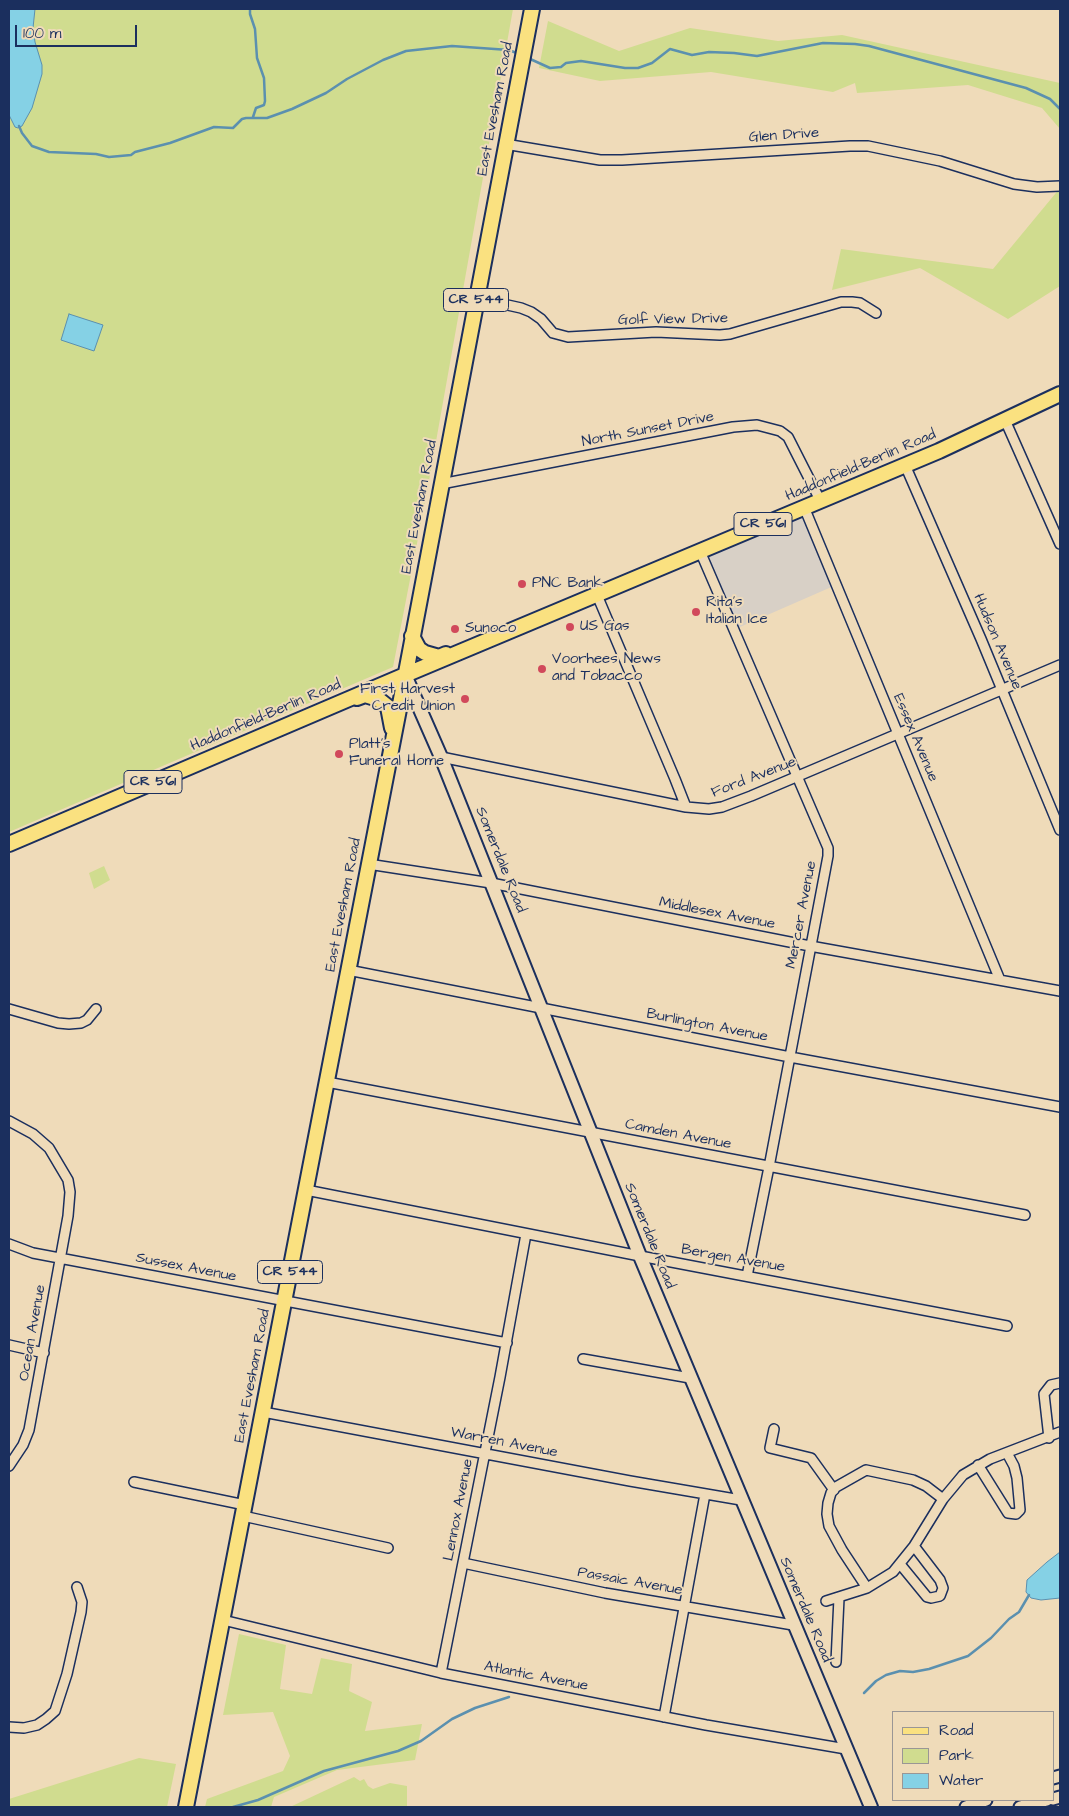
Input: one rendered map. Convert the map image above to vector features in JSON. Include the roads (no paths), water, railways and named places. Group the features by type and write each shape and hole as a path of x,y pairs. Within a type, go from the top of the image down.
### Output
{"main road":[{"name":"East Evesham Road","path":"186,1807 532,9"},
{"name":"Haddonfield-Berlin Road","path":"9,844 354,696 939,451 1060,394"},
{"path":"412,636 419,649 425,653 439,657 445,654 449,656"},
{"name":"Somerdale Road","path":"405,675 441,757 590,1133 740,1500 871,1807"},
{"path":"354,696 358,698 365,695 378,699 388,707 393,736"}],"street":[{"name":"Glen Drive","path":"505,144 600,160 868,146 940,161 1014,184 1037,188 1060,186"},
{"name":"Golf View Drive","path":"476,298 532,312 553,332 568,338 656,332 730,334 841,302 860,304 876,313"},
{"path":"1005,420 1060,544"},
{"name":"North Sunset Drive","path":"440,484 733,428 757,426 780,431 788,437 820,500"},
{"name":"Hudson Avenue","path":"905,465 1060,830"},
{"name":"Essex Avenue","path":"804,508 1000,980"},
{"name":"Mercer Avenue","path":"700,551 828,848 790,1057 747,1276"},
{"path":"597,595 686,807"},
{"name":"Ford Avenue","path":"441,757 686,807 709,809 722,807 796,777 1060,665"},
{"name":"Middlesex Avenue","path":"368,864 491,883 810,946 1060,991"},
{"name":"Burlington Avenue","path":"348,970 790,1057 1060,1107"},
{"path":"9,1009 58,1023 69,1024 88,1020 96,1009"},
{"name":"Camden Avenue","path":"327,1082 1025,1215"},
{"name":"Ocean Avenue","path":"9,1121 34,1134 49,1148 68,1180 70,1192 61,1258 29,1430 23,1445 9,1466"},
{"name":"Bergen Avenue","path":"306,1190 1008,1326"},
{"name":"Lennox Avenue","path":"441,1673 507,1343 526,1234"},
{"name":"Sussex Avenue","path":"9,1244 33,1253 507,1343"},
{"path":"9,1346 44,1353"},
{"path":"583,1358 690,1378"},
{"path":"1049,1438 1044,1394 1051,1385 1060,1383"},
{"name":"Warren Avenue","path":"263,1412 740,1500"},
{"path":"774,1429 770,1448 807,1455 834,1490"},
{"path":"826,1601 866,1588 886,1577 900,1564 914,1546 942,1500 959,1478 978,1465 1060,1432"},
{"path":"978,1465 1008,1513 1016,1514 1020,1510 1017,1478 1014,1466 1007,1453"},
{"path":"866,1588 829,1526 827,1514 830,1498 834,1490 866,1470 913,1480 926,1486 942,1500"},
{"path":"134,1482 388,1548"},
{"path":"664,1717 705,1494"},
{"path":"900,1564 926,1597 940,1596 943,1588 940,1580 914,1546"},
{"name":"Passaic Avenue","path":"462,1563 605,1592 793,1625"},
{"path":"9,1727 24,1728 37,1725 46,1720 55,1710 67,1674 81,1612 82,1602 76,1587"},
{"path":"836,1662 839,1598"},
{"name":"Atlantic Avenue","path":"223,1620 441,1673 664,1717 846,1749"},
{"path":"966,1807 983,1801"},
{"path":"1020,1807 1043,1801"}],"water":[{"path":"9,9 35,9 33,28 42,65 42,74 32,108 22,126 18,128 15,127 9,115"},
{"path":"69,314 103,325 94,351 61,340"},
{"path":"1060,1552 1060,1598 1041,1600 1031,1598 1026,1592 1027,1580"}],"waterway":[{"path":"250,9 255,29 257,58 264,78 265,101 264,105 256,108 253,117"},
{"path":"528,58 550,68 581,61 625,68 638,68 652,63 670,49 692,55 709,52 757,56 823,43 855,44 869,46 1026,88 1050,99 1060,109"},
{"path":"19,126 32,146 49,152 96,154 109,157 131,155 135,152 170,143 214,127 233,128 242,119 267,118 292,109 326,93 347,79 383,60 406,51 452,46 509,50 519,54"},
{"path":"864,1693 876,1681 886,1675 900,1671 913,1672 929,1669 968,1656 1019,1612 1029,1595"},
{"path":"233,1807 258,1800 324,1771 398,1751 421,1741 452,1719 475,1708 509,1697"}],"place":[{"name":"PNC Bank","path":"522,584"},
{"name":"Rita's Italian Ice","path":"696,612"},
{"name":"US Gas","path":"570,627"},
{"name":"Sunoco","path":"455,629"},
{"name":"Voorhees News and Tobacco","path":"542,669"},
{"name":"First Harvest Credit Union","path":"465,699"},
{"name":"Platt's Funeral Home","path":"339,754"}]}
